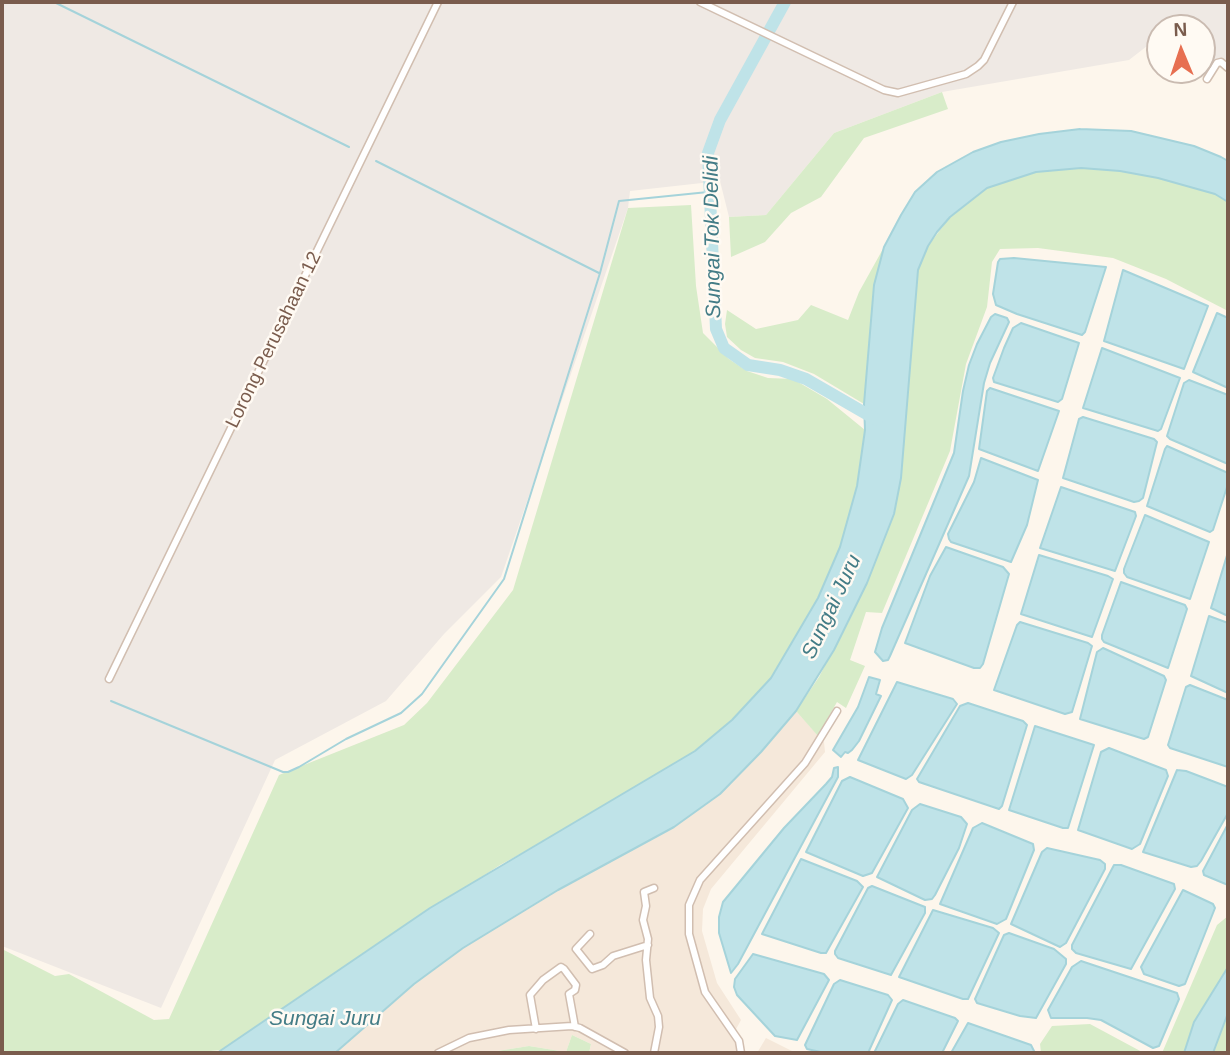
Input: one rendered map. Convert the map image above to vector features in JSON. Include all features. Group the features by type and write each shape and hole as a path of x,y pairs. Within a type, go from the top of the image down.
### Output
{"street":[{"name":"Lorong Perusahaan 12","path":"109,679 438,2"},
{"path":"700,2 884,90 905,93 965,74 978,66 984,60 1013,2"},
{"path":"741,1053 739,1041 705,992 690,934 689,905 694,889 714,862 805,763 837,711"},
{"path":"653,1053 659,1027 658,1016 650,998 646,960 648,945 643,920 646,906 644,892 654,888"},
{"path":"590,933 576,949 593,969 613,956 648,945"},
{"path":"536,1028 530,995 543,980 561,967 576,985 575,990 569,994 575,1027"},
{"path":"438,1053 469,1038 509,1030 575,1027 625,1053"}],"shaded area":[{"path":"2,2 1228,2 1228,71 1216,61 1216,14 1146,14 1146,47 1129,60 942,92 834,133 766,215 729,217 720,181 630,191 628,208 501,577 444,634 386,701 275,760 161,1008 2,946"},
{"path":"796,711 824,742 825,752 711,889 703,909 702,931 717,983 741,1020 735,1031 743,1053 589,1053 591,1044 572,1035 566,1052 529,1046 485,1053 335,1053 414,984 463,948 558,890 674,827 720,794"},
{"path":"766,1038 796,1053 757,1053"}],"green space":[{"path":"942,92 948,109 864,138 821,197 791,213 765,242 731,257 729,217 766,215 834,133"},
{"path":"1081,168 1158,178 1215,194 1228,202 1228,311 1166,279 1113,258 1038,248 1000,249 992,262 987,307 966,364 950,451 882,613 866,612 850,660 865,666 846,708 837,702 818,736 796,711 819,677 867,583 894,514 901,478 918,270 928,246 950,217 987,188 1035,172"},
{"path":"691,205 696,286 703,333 729,359 747,371 768,378 793,379 827,399 865,430 857,486 840,547 818,598 771,678 732,720 695,751 559,833 500,865 222,1050 187,1053 2,1053 2,949 55,976 69,974 154,1020 169,1019 279,775 404,725 427,703 513,590 628,208"},
{"path":"884,247 874,285 864,404 814,374 783,362 755,358 727,337 727,310 756,329 798,320 811,305 848,320 859,292"},
{"path":"1228,916 1228,967 1194,1022 1184,1053 1162,1053 1217,925"},
{"path":"1228,1013 1228,1053 1213,1053 1215,1044"},
{"path":"1090,1024 1144,1053 1041,1053 1040,1044 1052,1026"},
{"path":"572,1035 591,1044 589,1053 485,1053 529,1046 566,1052"}],"water":[{"name":"Sungai Juru","path":"1080,129 1131,131 1194,146 1221,157 1228,161 1228,202 1215,194 1158,178 1120,171 1081,168 1036,172 987,188 950,217 937,232 918,270 901,478 894,514 867,583 834,650 796,711 761,752 720,794 674,827 558,890 463,948 414,984 335,1053 217,1053 430,908 695,751 732,720 771,678 818,598 840,547 857,486 865,430 864,404 874,285 884,247 901,215 915,192 937,172 973,152 1001,142"},
{"path":"1000,259 1106,267 1082,335 996,305 993,294 998,262"},
{"path":"1123,270 1208,306 1184,369 1104,341"},
{"path":"1217,313 1228,318 1228,388 1193,372"},
{"path":"995,314 1007,318 1009,322 984,383 969,476 890,656 883,661 875,652 882,628 954,453 969,365 977,344"},
{"path":"1021,323 1079,343 1062,399 1058,402 994,382 993,378 1013,328"},
{"path":"1102,348 1180,378 1161,429 1158,431 1083,408"},
{"path":"1189,380 1228,395 1228,464 1167,436 1184,383"},
{"path":"990,388 1059,411 1038,471 979,449 987,391"},
{"path":"1083,417 1157,442 1143,498 1139,501 1134,502 1063,478 1079,419"},
{"path":"1167,446 1228,473 1228,484 1213,530 1210,532 1147,506"},
{"path":"981,458 1038,480 1027,525 1011,562 951,542 949,539 948,534 974,482"},
{"path":"1061,487 1135,512 1136,516 1115,571 1040,548"},
{"path":"1145,515 1209,542 1190,599 1127,577 1124,573"},
{"path":"946,547 1003,567 1009,574 980,668 905,643 930,576"},
{"path":"1228,552 1228,616 1211,608"},
{"path":"1039,555 1113,579 1092,637 1021,614"},
{"path":"1121,582 1185,605 1187,609 1168,668 1102,639"},
{"path":"1209,616 1228,623 1228,693 1191,676"},
{"path":"1020,622 1092,646 1072,712 1065,714 994,690"},
{"path":"1103,648 1164,676 1166,680 1148,737 1144,739 1080,719 1097,652"},
{"path":"869,677 880,680 876,694 881,696 859,741 841,757 833,750 858,707"},
{"path":"897,682 953,699 957,704 912,775 906,779 858,760"},
{"path":"1190,685 1228,700 1228,767 1170,748 1168,745 1186,687"},
{"path":"968,703 1023,721 1027,725 999,809 919,782 917,779 960,706"},
{"path":"1035,726 1094,745 1068,828 1009,810"},
{"path":"1109,748 1166,770 1168,776 1140,844 1132,849 1078,830 1101,752"},
{"path":"838,767 838,777 731,973 719,933 723,902 784,828 832,777 834,768"},
{"path":"1177,770 1228,787 1228,813 1197,866 1191,867 1143,852"},
{"path":"850,777 903,799 908,808 872,873 863,876 806,852 842,781"},
{"path":"920,804 961,817 967,824 959,848 935,895 932,899 925,900 877,877 912,810"},
{"path":"982,823 1033,844 1034,850 1006,919 997,924 940,904 973,828"},
{"path":"1228,824 1228,885 1204,875 1203,871"},
{"path":"1047,848 1100,860 1105,864 1105,869 1066,943 1060,947 1011,924 1042,852"},
{"path":"801,859 857,881 863,887 826,953 762,934"},
{"path":"1114,865 1121,865 1174,884 1175,889 1131,969 1076,953 1072,949"},
{"path":"872,886 925,907 925,913 891,975 838,958 835,954 868,888"},
{"path":"1183,890 1213,904 1215,908 1185,984 1179,986 1144,974 1141,967"},
{"path":"933,910 993,928 999,933 968,999 899,977"},
{"path":"1009,933 1054,949 1066,959 1066,964 1036,1018 977,1003 975,999 1004,935"},
{"path":"753,954 824,974 829,980 797,1040 775,1036 737,995 735,979"},
{"path":"1081,961 1177,993 1179,999 1159,1046 1153,1048 1101,1020 1051,1018 1048,1010 1072,967"},
{"path":"1228,967 1228,1013 1213,1053 1184,1053 1194,1022"},
{"path":"840,980 888,995 892,1000 868,1053 825,1053 807,1049 805,1045 834,984"},
{"path":"903,1000 958,1021 942,1053 874,1053 898,1004"},
{"path":"968,1023 1031,1045 1035,1053 951,1053"}],"waterway":[{"path":"54,2 349,147"},
{"name":"Sungai Tok Delidi","path":"785,2 720,120 708,153 716,329 724,348 748,365 780,370 806,379 877,420"},
{"path":"376,161 599,273"},
{"path":"111,701 283,772 299,767 346,739 401,713 422,694 504,579 600,273 619,201 708,192"}]}
